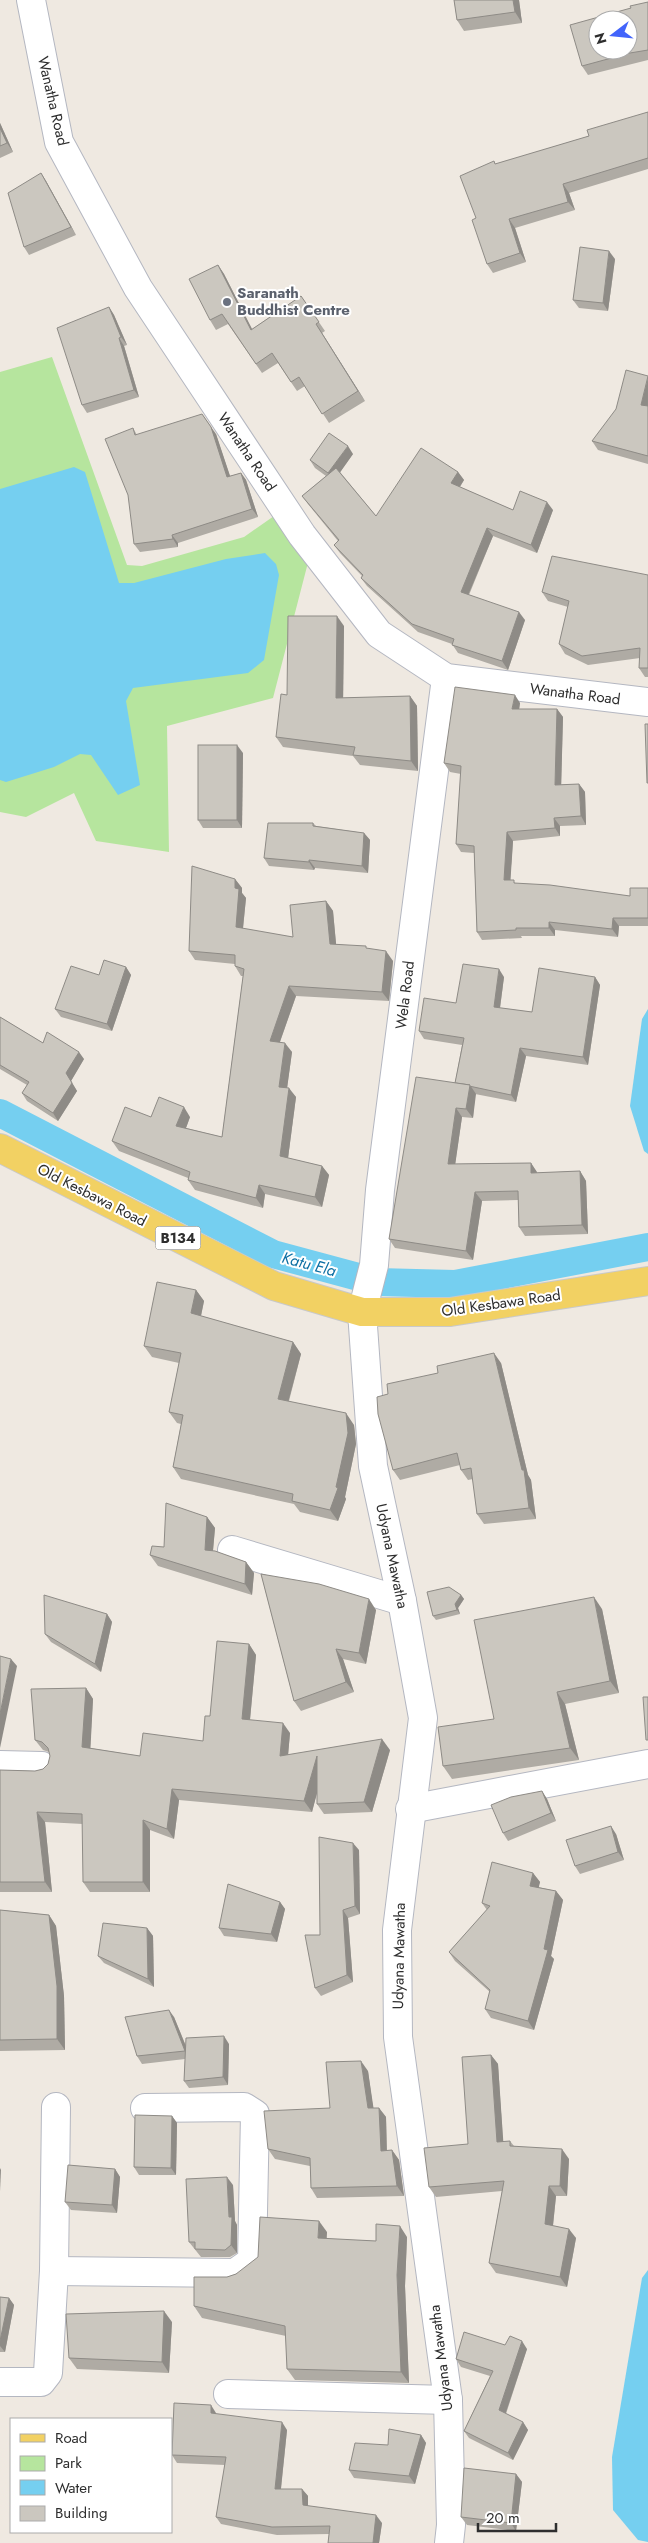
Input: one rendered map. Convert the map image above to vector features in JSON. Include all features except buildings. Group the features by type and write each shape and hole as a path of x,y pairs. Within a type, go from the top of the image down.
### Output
{"main road":[{"name":"Old Kesbawa Road","path":"0,1148 274,1286 364,1304 450,1312 648,1281"}],"street":[{"name":"Wanatha Road","path":"31,0 59,142 138,288 302,535 380,634 446,678 648,702"},
{"name":"Wela Road","path":"364,1304 374,1264 380,1190 446,678"},
{"name":"Udyana Mawatha","path":"364,1304 373,1466 402,1601 423,1718 410,1809 397,1930 398,2037 448,2400 451,2525 449,2543"},
{"path":"232,1550 402,1601"},
{"path":"410,1809 648,1764"},
{"path":"0,1765 42,1766"},
{"path":"54,2271 235,2272 252,2261 255,2114 244,2106 145,2108"},
{"path":"0,2382 41,2382 48,2373 54,2271 56,2107"},
{"path":"228,2394 448,2400"}],"green space":[{"path":"52,357 127,565 142,566 244,537 284,509 312,547 273,698 167,726 169,852 96,841 74,793 26,817 0,812 0,372"}],"water":[{"path":"74,467 85,472 119,583 134,583 226,559 265,553 276,564 279,575 264,660 248,673 133,688 126,701 140,785 118,795 91,755 80,754 54,767 6,782 0,780 0,489"},
{"path":"648,1009 648,1154 644,1151 630,1106 642,1019"},
{"path":"648,2270 648,2542 638,2540 613,2510 612,2457 642,2278"}],"waterway":[{"name":"Katu Ela","path":"0,1113 273,1254 377,1282 455,1284 648,1247"}],"place":[{"name":"Saranath Buddhist Centre","path":"227,302"}]}
